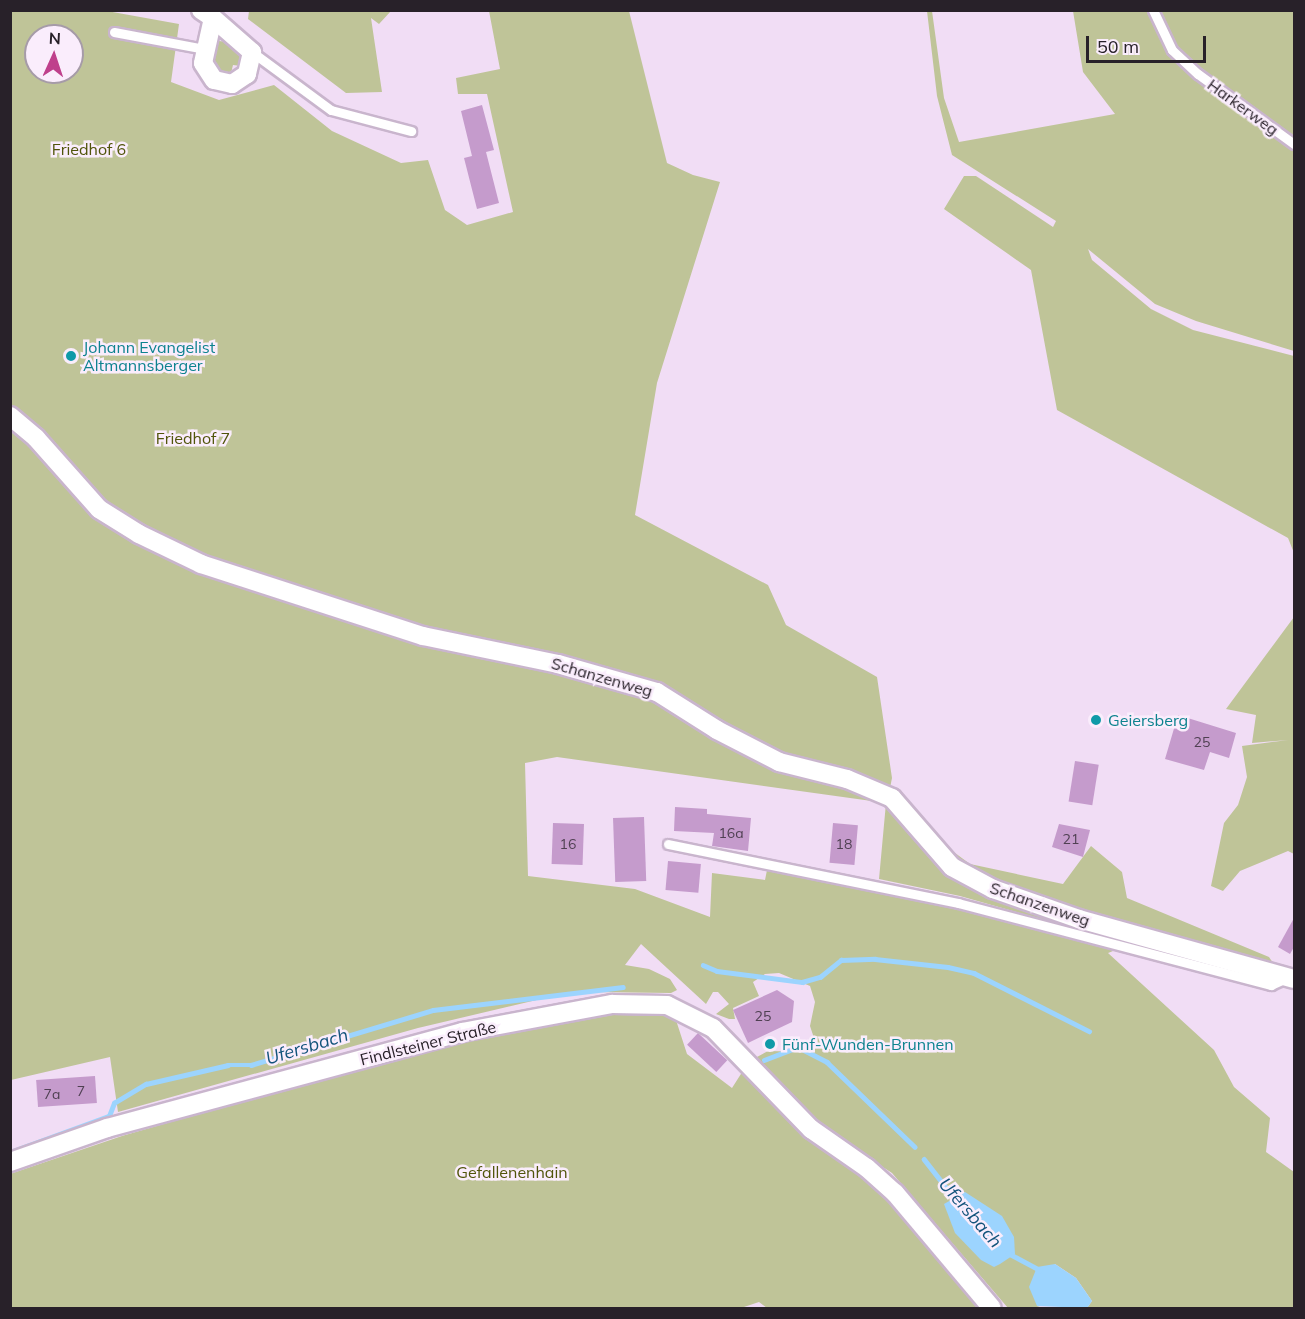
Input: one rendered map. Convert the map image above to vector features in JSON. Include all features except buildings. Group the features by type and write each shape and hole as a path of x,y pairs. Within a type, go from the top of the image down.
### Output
{"street":[{"path":"207,14 252,52 247,74 232,84 223,84 207,74 205,49 207,14"},
{"name":"Schanzenweg","path":"10,417 36,438 99,509 139,534 201,564 423,636 558,664 657,692 717,730 779,762 847,779 892,798 952,867 993,889 1289,979"},
{"name":"Findlsteiner Straße","path":"10,1162 107,1128 462,1032 635,1003 667,1005 713,1028 811,1129 867,1168 901,1198 992,1308"}],"lane":[{"name":"Harkerweg","path":"1153,10 1172,50 1189,66 1294,144"},
{"path":"114,32 205,49"},
{"path":"252,52 331,110 411,130"},
{"path":"668,843 958,903 1271,985 1289,979"}],"green space":[{"path":"1150,10 1170,52 1294,146 1294,351 1196,321 1155,304 1088,249 1092,260 1151,309 1193,330 1294,356 1294,553 1288,538 1057,410 1031,270 944,209 964,176 976,176 1053,227 1056,221 952,155 937,96 927,11 932,11 944,98 959,142 1115,114 1083,72 1073,11"},
{"path":"10,11 107,11 179,24 171,82 219,100 274,85 332,131 401,163 428,160 445,210 467,225 513,212 487,94 458,94 456,78 500,69 489,11 629,11 667,163 693,175 720,182 657,383 635,515 768,585 786,625 877,677 892,778 887,803 970,864 1063,884 1091,846 1122,872 1127,898 1269,957 1284,979 1271,985 960,896 879,879 886,803 557,757 525,763 528,876 635,889 710,917 712,873 765,880 767,870 794,873 871,887 1118,949 1108,953 1214,1050 1234,1087 1270,1118 1266,1152 1294,1172 1294,1308 1087,1308 1092,1301 1076,1278 1055,1264 1037,1306 1043,1308 1008,1308 892,1173 815,1123 755,1058 768,1051 812,1052 815,1041 810,1026 815,1002 810,986 779,973 765,974 753,982 759,996 733,1008 735,1019 729,1019 716,1014 729,1004 718,992 713,992 706,1004 641,944 625,965 649,969 670,979 677,990 671,993 590,992 545,998 418,1028 118,1112 110,1057 11,1080"},
{"path":"249,11 391,11 379,24 371,18 382,92 346,93 248,19"},
{"path":"1156,11 1294,11 1294,140 1199,72 1173,47"},
{"path":"219,41 228,42 243,54 241,66 233,65 230,77 220,77 211,58"},
{"path":"1294,617 1294,854 1288,851 1240,871 1223,891 1211,886 1224,823 1238,805 1247,777 1242,746 1288,740 1252,743 1256,715 1226,709"},
{"name":"Gefallenenhain","path":"617,1010 675,1017 687,1054 732,1088 746,1066 789,1121 884,1190 986,1308 767,1308 759,1302 741,1308 11,1308 10,1174 122,1136 364,1066 549,1022"}],"water":[{"path":"965,1192 1002,1216 1014,1237 1015,1254 994,1267 981,1260 955,1233 944,1204"},
{"path":"1055,1264 1076,1278 1092,1301 1087,1308 1037,1306 1029,1287 1037,1267"}],"waterway":[{"path":"703,965 717,971 802,982 820,977 841,960 875,959 948,967 974,973 1089,1031"},
{"name":"Ufersbach","path":"10,1152 109,1116 114,1103 146,1084 228,1065 251,1065 433,1010 623,987"},
{"name":"Ufersbach","path":"764,1060 798,1047 827,1062 915,1147"},
{"name":"Ufersbach","path":"924,1159 956,1200"},
{"name":"Ufersbach","path":"1008,1253 1040,1270"}],"place":[{"name":"Johann Evangelist Altmannsberger","path":"71,356"},
{"name":"Geiersberg","path":"1096,720"},
{"name":"Fünf-Wunden-Brunnen","path":"770,1044"}],"park label":[{"name":"Friedhof 6","path":"89,149"},
{"name":"Friedhof 7","path":"193,438"}]}
